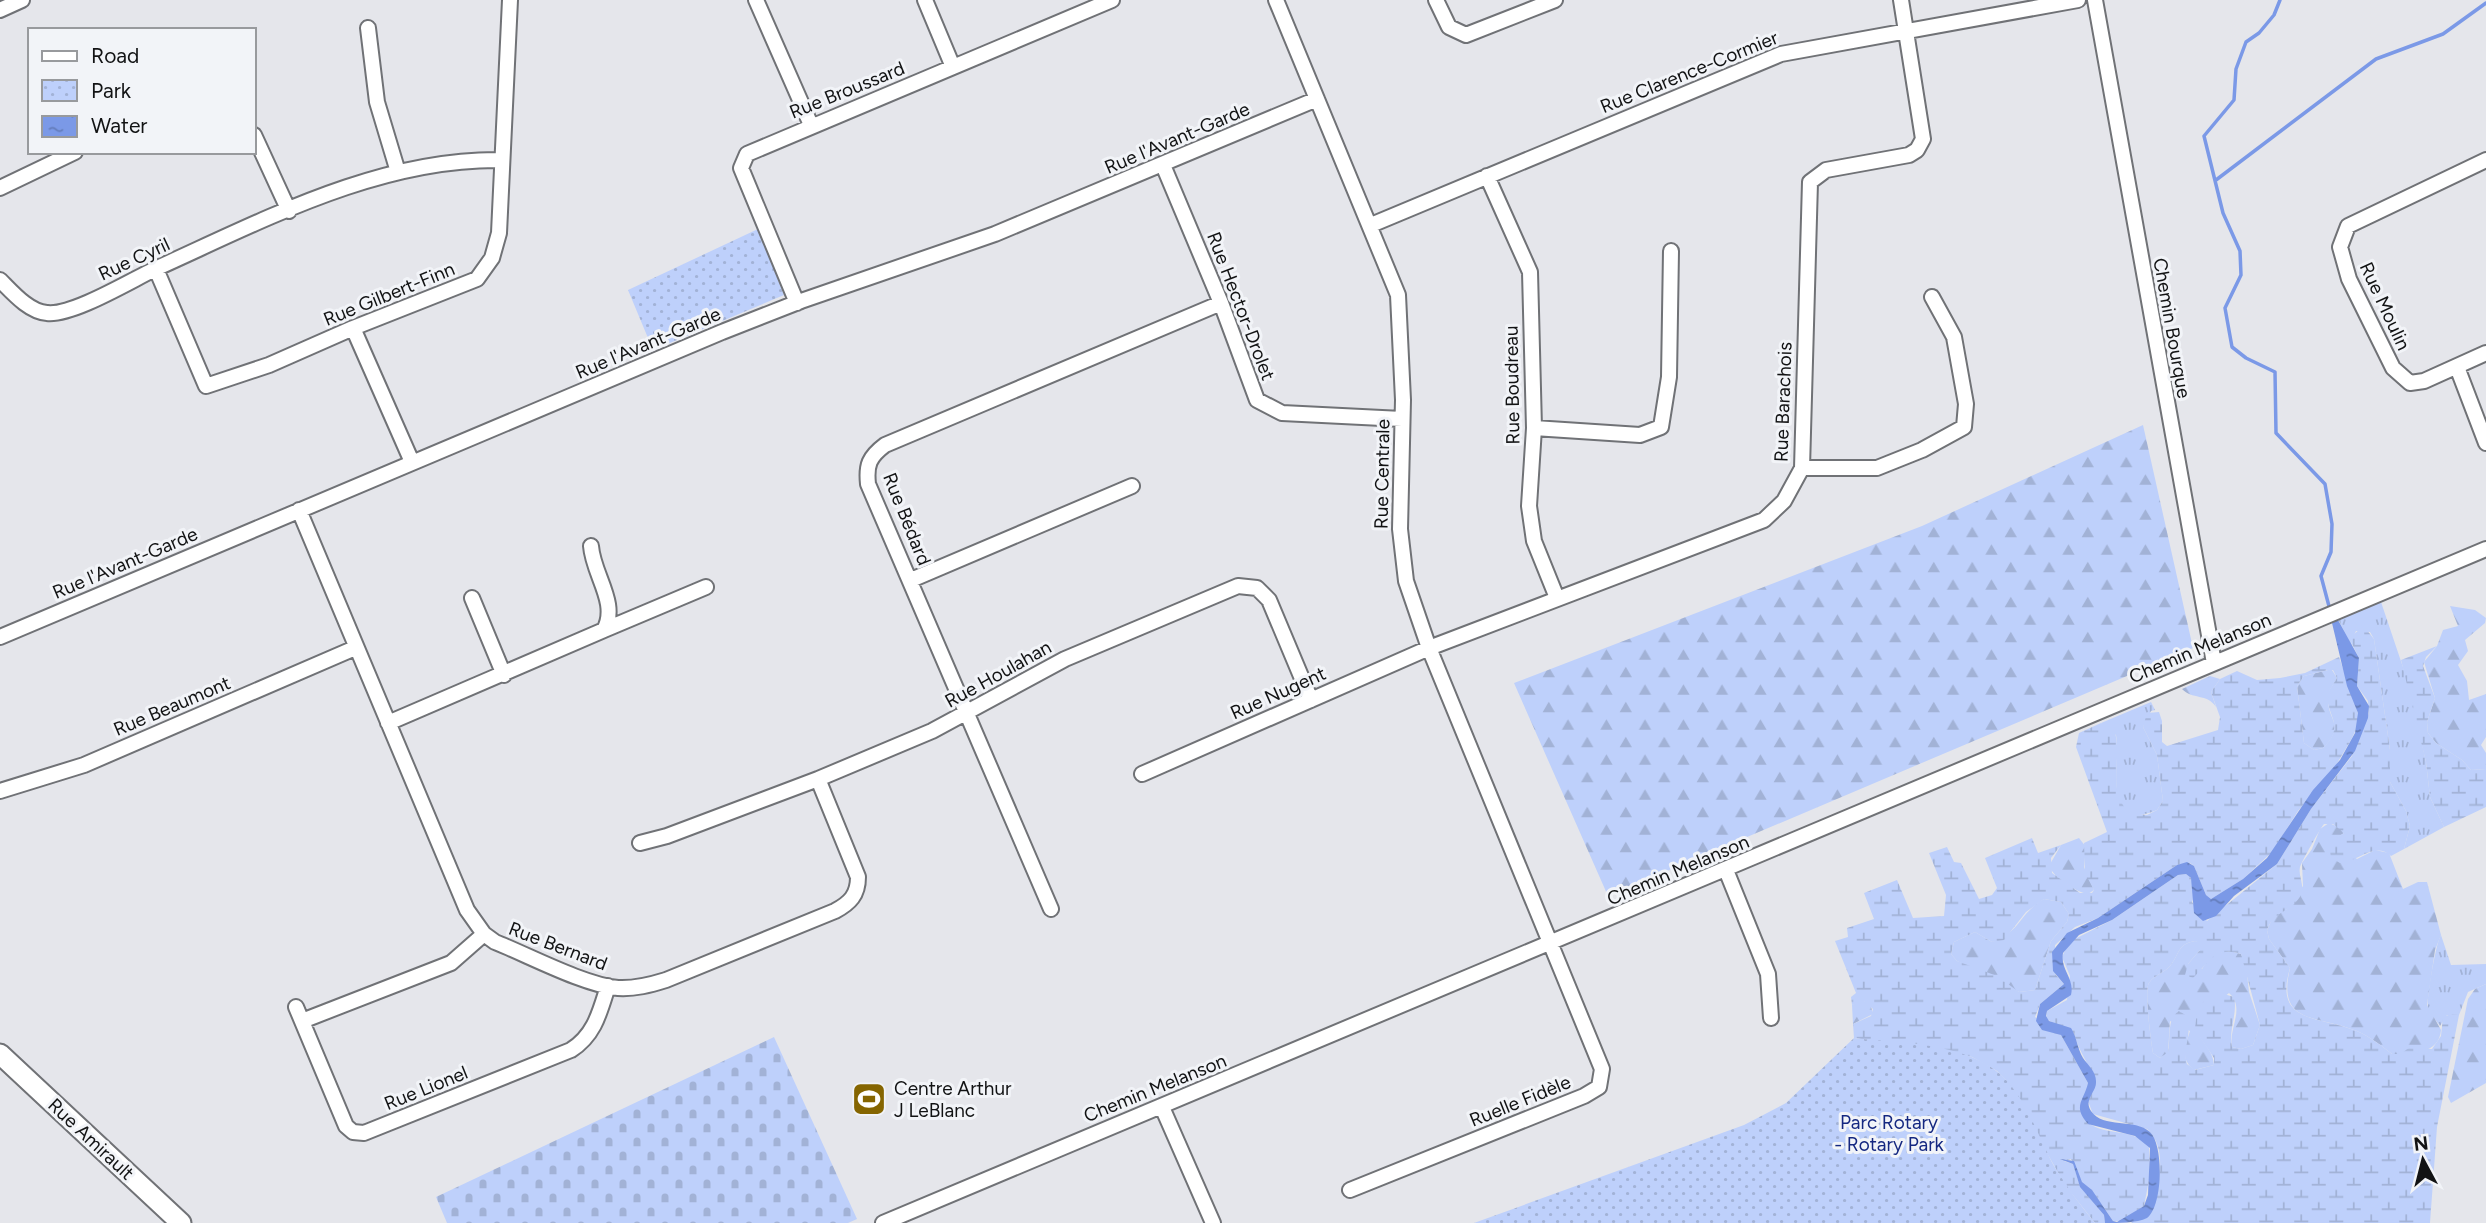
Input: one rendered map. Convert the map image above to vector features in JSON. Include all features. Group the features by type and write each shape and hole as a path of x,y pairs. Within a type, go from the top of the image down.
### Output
{"main road":[{"name":"Rue Amirault","path":"0,1054 181,1223"}],"street":[{"path":"0,10 22,0"},
{"name":"Rue Gilbert-Finn","path":"156,269 206,386 269,365 477,279 492,258 499,233 510,0"},
{"path":"756,0 811,125"},
{"path":"925,0 953,67"},
{"name":"Rue Centrale","path":"1276,0 1398,295 1402,419 1401,542 1406,581 1429,648 1552,944"},
{"path":"1436,0 1449,27 1466,35 1555,0"},
{"name":"Rue Barachois","path":"1429,648 1764,520 1784,501 1801,468 1808,187 1814,176 1823,170 1902,157 1919,147 1923,128 1901,0"},
{"name":"Rue Clarence-Cormier","path":"1371,225 1781,54 2078,0"},
{"name":"Chemin Bourque","path":"2095,0 2214,663"},
{"name":"Rue Broussard","path":"797,303 741,164 751,151 1108,1"},
{"path":"368,28 377,102 398,172"},
{"name":"Rue l'Avant-Garde","path":"0,637 412,462 797,303 995,234 1163,166 1317,99"},
{"path":"256,139 289,211"},
{"path":"0,188 71,154"},
{"name":"Rue Cyril","path":"0,280 24,303 47,314 75,309 156,269 320,197 398,172 455,161 502,160"},
{"name":"Rue Moulin","path":"2486,160 2348,226 2340,247 2349,279 2393,368 2410,383 2424,381 2486,353"},
{"name":"Rue Hector-Drolet","path":"1163,166 1221,303 1257,400 1282,413 1402,419"},
{"name":"Rue Boudreau","path":"1487,176 1530,272 1534,428 1531,518 1534,541 1557,598"},
{"path":"1534,428 1640,435 1661,427 1669,377 1671,251"},
{"path":"1801,468 1877,468 1945,439 1964,427 1966,404 1954,337 1932,297"},
{"name":"Rue Bédard","path":"1051,909 869,484 867,467 872,454 897,440 1221,303"},
{"path":"353,328 412,462"},
{"path":"2457,367 2486,443"},
{"path":"911,580 1132,486"},
{"name":"Rue Bernard","path":"299,510 467,910 484,934 495,942 608,986 640,987 666,980 847,905 858,888 858,877 818,779"},
{"path":"591,546 592,562 610,606 610,618 604,630"},
{"name":"Chemin Melanson","path":"884,1223 2486,549"},
{"name":"Rue Houlahan","path":"640,843 667,836 818,779 968,714 1065,659 1224,591 1250,585 1269,600 1311,700"},
{"path":"388,723 706,587"},
{"path":"472,598 504,675"},
{"name":"Rue Beaumont","path":"0,791 84,765 355,648"},
{"name":"Rue Nugent","path":"1142,774 1429,648"},
{"path":"1726,870 1768,974 1771,1018"},
{"path":"302,1021 451,963 484,934"},
{"name":"Ruelle Fidèle","path":"1350,1189 1584,1096 1599,1087 1602,1080 1599,1060 1552,944"},
{"name":"Rue Lionel","path":"296,1007 346,1126 353,1132 364,1133 571,1050 582,1043 593,1028 608,986"},
{"path":"1162,1107 1213,1223"}],"green space":[{"path":"758,229 784,295 653,350 628,290"},
{"path":"2143,425 2193,648 1608,896 1514,683 1922,526"},
{"path":"2381,602 2409,685 2426,762 2430,797 2444,827 2404,849 2410,826 2406,811 2390,782 2390,750 2374,639 2370,632 2356,631 2351,642 2353,649 2338,619"},
{"path":"2450,606 2475,610 2486,618 2485,623 2465,640 2468,651 2458,665 2467,681 2469,700 2486,694 2486,737 2481,745 2486,753 2486,769 2471,770 2462,760 2436,743 2428,733 2427,722 2435,698 2424,662 2437,646 2443,630 2458,626"},
{"path":"2360,629 2366,629 2374,639 2390,750 2390,782 2406,811 2410,826 2404,849 2391,856 2385,852 2373,851 2340,863 2331,858 2329,842 2344,833 2333,824 2324,824 2300,867 2301,895 2293,905 2274,919 2267,930 2269,939 2290,968 2288,998 2293,1008 2301,1014 2357,1031 2392,1054 2400,1054 2409,1048 2432,1049 2441,1036 2443,1017 2459,1015 2437,1127 2430,1223 2131,1223 2156,1200 2160,1172 2157,1144 2147,1129 2093,1114 2088,1101 2091,1074 2074,1033 2046,1019 2047,1011 2067,1000 2070,976 2062,957 2069,942 2112,920 2178,875 2186,874 2191,878 2195,894 2192,902 2207,921 2277,864 2311,809 2352,756 2369,713 2368,701 2357,686 2359,658 2351,642 2353,635","holes":["2195,941 2200,943 2200,950 2188,964 2185,975 2193,978 2219,954 2241,954 2260,1025 2253,1045 2241,1049 2232,1047 2234,997 2217,992 2211,995 2200,1007 2195,1030 2214,1058 2214,1065 2195,1070 2187,1064 2186,1058 2189,1022 2187,1016 2179,1011 2172,1019 2168,1052 2160,1058 2153,1053 2147,995 2149,983 2170,966 2185,944"]},
{"path":"2437,646 2426,657 2423,666 2435,698 2427,722 2428,733 2436,743 2462,760 2471,770 2486,769 2486,807 2444,827 2430,797 2426,762 2401,660"},
{"path":"2339,657 2358,713 2358,725 2336,765 2298,811 2272,852 2243,879 2211,899 2206,895 2194,866 2190,863 2177,865 2098,918 2075,927 2055,945 2055,974 2064,984 2040,1004 2035,1017 2061,1035 2088,1083 2084,1119 2098,1128 2134,1136 2149,1145 2149,1180 2144,1206 2121,1221 2113,1221 2082,1182 2071,1159 2064,1161 2073,1164 2080,1186 2104,1215 2105,1223 2095,1223 2065,1185 2006,1080 1997,1071 1972,1057 1951,1052 1854,1038 1853,1024 1871,1016 1873,1009 1864,1001 1852,1005 1851,997 1856,993 1835,941 1848,937 1847,928 1874,919 1864,893 1897,880 1913,918 1944,916 1946,895 1929,853 1947,847 1954,862 1961,863 1979,899 1992,895 1997,888 1985,858 2032,838 2038,853 2061,845 2051,858 2052,873 2080,893 2092,893 2094,890 2085,873 2084,843 2107,832 2076,747 2079,733 2101,723 2114,729 2117,740 2118,793 2129,813 2147,815 2157,810 2163,801 2157,755 2143,727 2147,713 2159,712 2162,742 2167,746 2218,730 2220,717 2211,692 2220,679 2237,671 2257,680 2305,673","holes":["2333,670 2337,678 2327,694 2334,721 2333,733 2323,748 2314,750 2304,743 2297,686 2304,676","2044,899 2061,902 2069,914 2067,922 2051,941 2035,990 2019,992 1997,976 1957,961 1951,954 1954,942 1975,932 1992,942 2004,940 2026,912"]},
{"path":"2332,670 2337,678 2328,700 2335,728 2323,748 2314,750 2304,743 2297,686 2304,676"},
{"path":"2210,676 2220,679 2211,692 2216,707 2208,700 2182,689"},
{"path":"2151,702 2155,710 2151,711 2143,727 2157,755 2163,801 2157,810 2139,815 2127,812 2120,804 2116,778 2116,735 2101,723"},
{"path":"2329,823 2343,829 2344,833 2334,840 2357,859 2375,850 2389,853 2403,889 2418,882 2427,882 2441,935 2435,950 2427,1005 2441,1030 2439,1038 2430,1048 2416,1053 2392,1054 2357,1031 2301,1014 2289,999 2287,986 2290,968 2269,939 2267,930 2274,915 2287,909 2303,886 2302,863 2312,849 2320,829"},
{"path":"2079,838 2086,847 2084,867 2094,890 2088,894 2066,884 2049,866 2061,845"},
{"path":"2044,899 2061,902 2069,914 2067,922 2051,941 2035,990 2019,992 1957,961 1951,954 1954,942 1975,932 1992,942 2002,938 2015,928 2029,910"},
{"path":"2441,935 2451,965 2486,964 2486,984 2468,992 2459,1015 2447,1015 2440,1026 2430,1012 2428,1002 2434,959"},
{"path":"2200,942 2200,950 2188,964 2202,969 2218,953 2241,954 2260,1025 2253,1045 2241,1049 2232,1047 2236,1005 2229,993 2196,1020 2198,1033 2211,1053 2214,1065 2194,1070 2185,1057 2190,1031 2170,1021 2168,1053 2160,1058 2153,1053 2147,995 2151,980 2170,966 2185,944"},
{"path":"2486,984 2486,1083 2451,1103 2448,1097 2468,999 2475,989"},
{"path":"1861,1000 1870,1003 1873,1014 1853,1024 1852,1005"},
{"path":"774,1037 857,1219 848,1223 447,1223 436,1197"},
{"name":"Parc Rotary - Rotary Park","path":"1854,1038 1945,1049 1980,1061 1995,1070 2022,1101 2054,1166 2095,1223 1474,1223 1744,1125 1786,1103"}],"water":[{"path":"2338,620 2359,658 2357,686 2369,706 2368,718 2355,751 2311,809 2277,864 2234,896 2216,916 2203,921 2194,913 2191,878 2186,874 2178,875 2112,920 2079,935 2063,953 2072,989 2071,995 2047,1011 2046,1016 2049,1021 2071,1028 2081,1054 2095,1075 2096,1085 2089,1099 2089,1107 2103,1120 2144,1128 2155,1139 2158,1149 2159,1189 2147,1218 2138,1221 2105,1223 2104,1215 2080,1187 2073,1164 2060,1159 2074,1161 2082,1182 2092,1190 2113,1221 2117,1222 2144,1206 2148,1195 2150,1148 2135,1136 2088,1124 2083,1118 2080,1104 2088,1083 2061,1035 2042,1030 2036,1021 2040,1004 2064,984 2053,971 2052,952 2067,933 2098,918 2177,865 2187,862 2194,866 2206,895 2211,899 2243,879 2267,858 2313,790 2340,760 2355,733 2358,713 2347,686 2332,623"}],"waterway":[{"path":"2280,0 2274,15 2259,33 2246,42 2236,69 2234,100 2204,136 2223,213 2240,251 2241,275 2225,308 2232,347 2246,358 2275,372 2276,433 2325,484 2332,524 2331,552 2321,576 2330,610"},
{"path":"2216,180 2376,59 2443,34 2486,3"}],"place":[{"name":"Centre Arthur J LeBlanc","path":"869,1099"}]}
